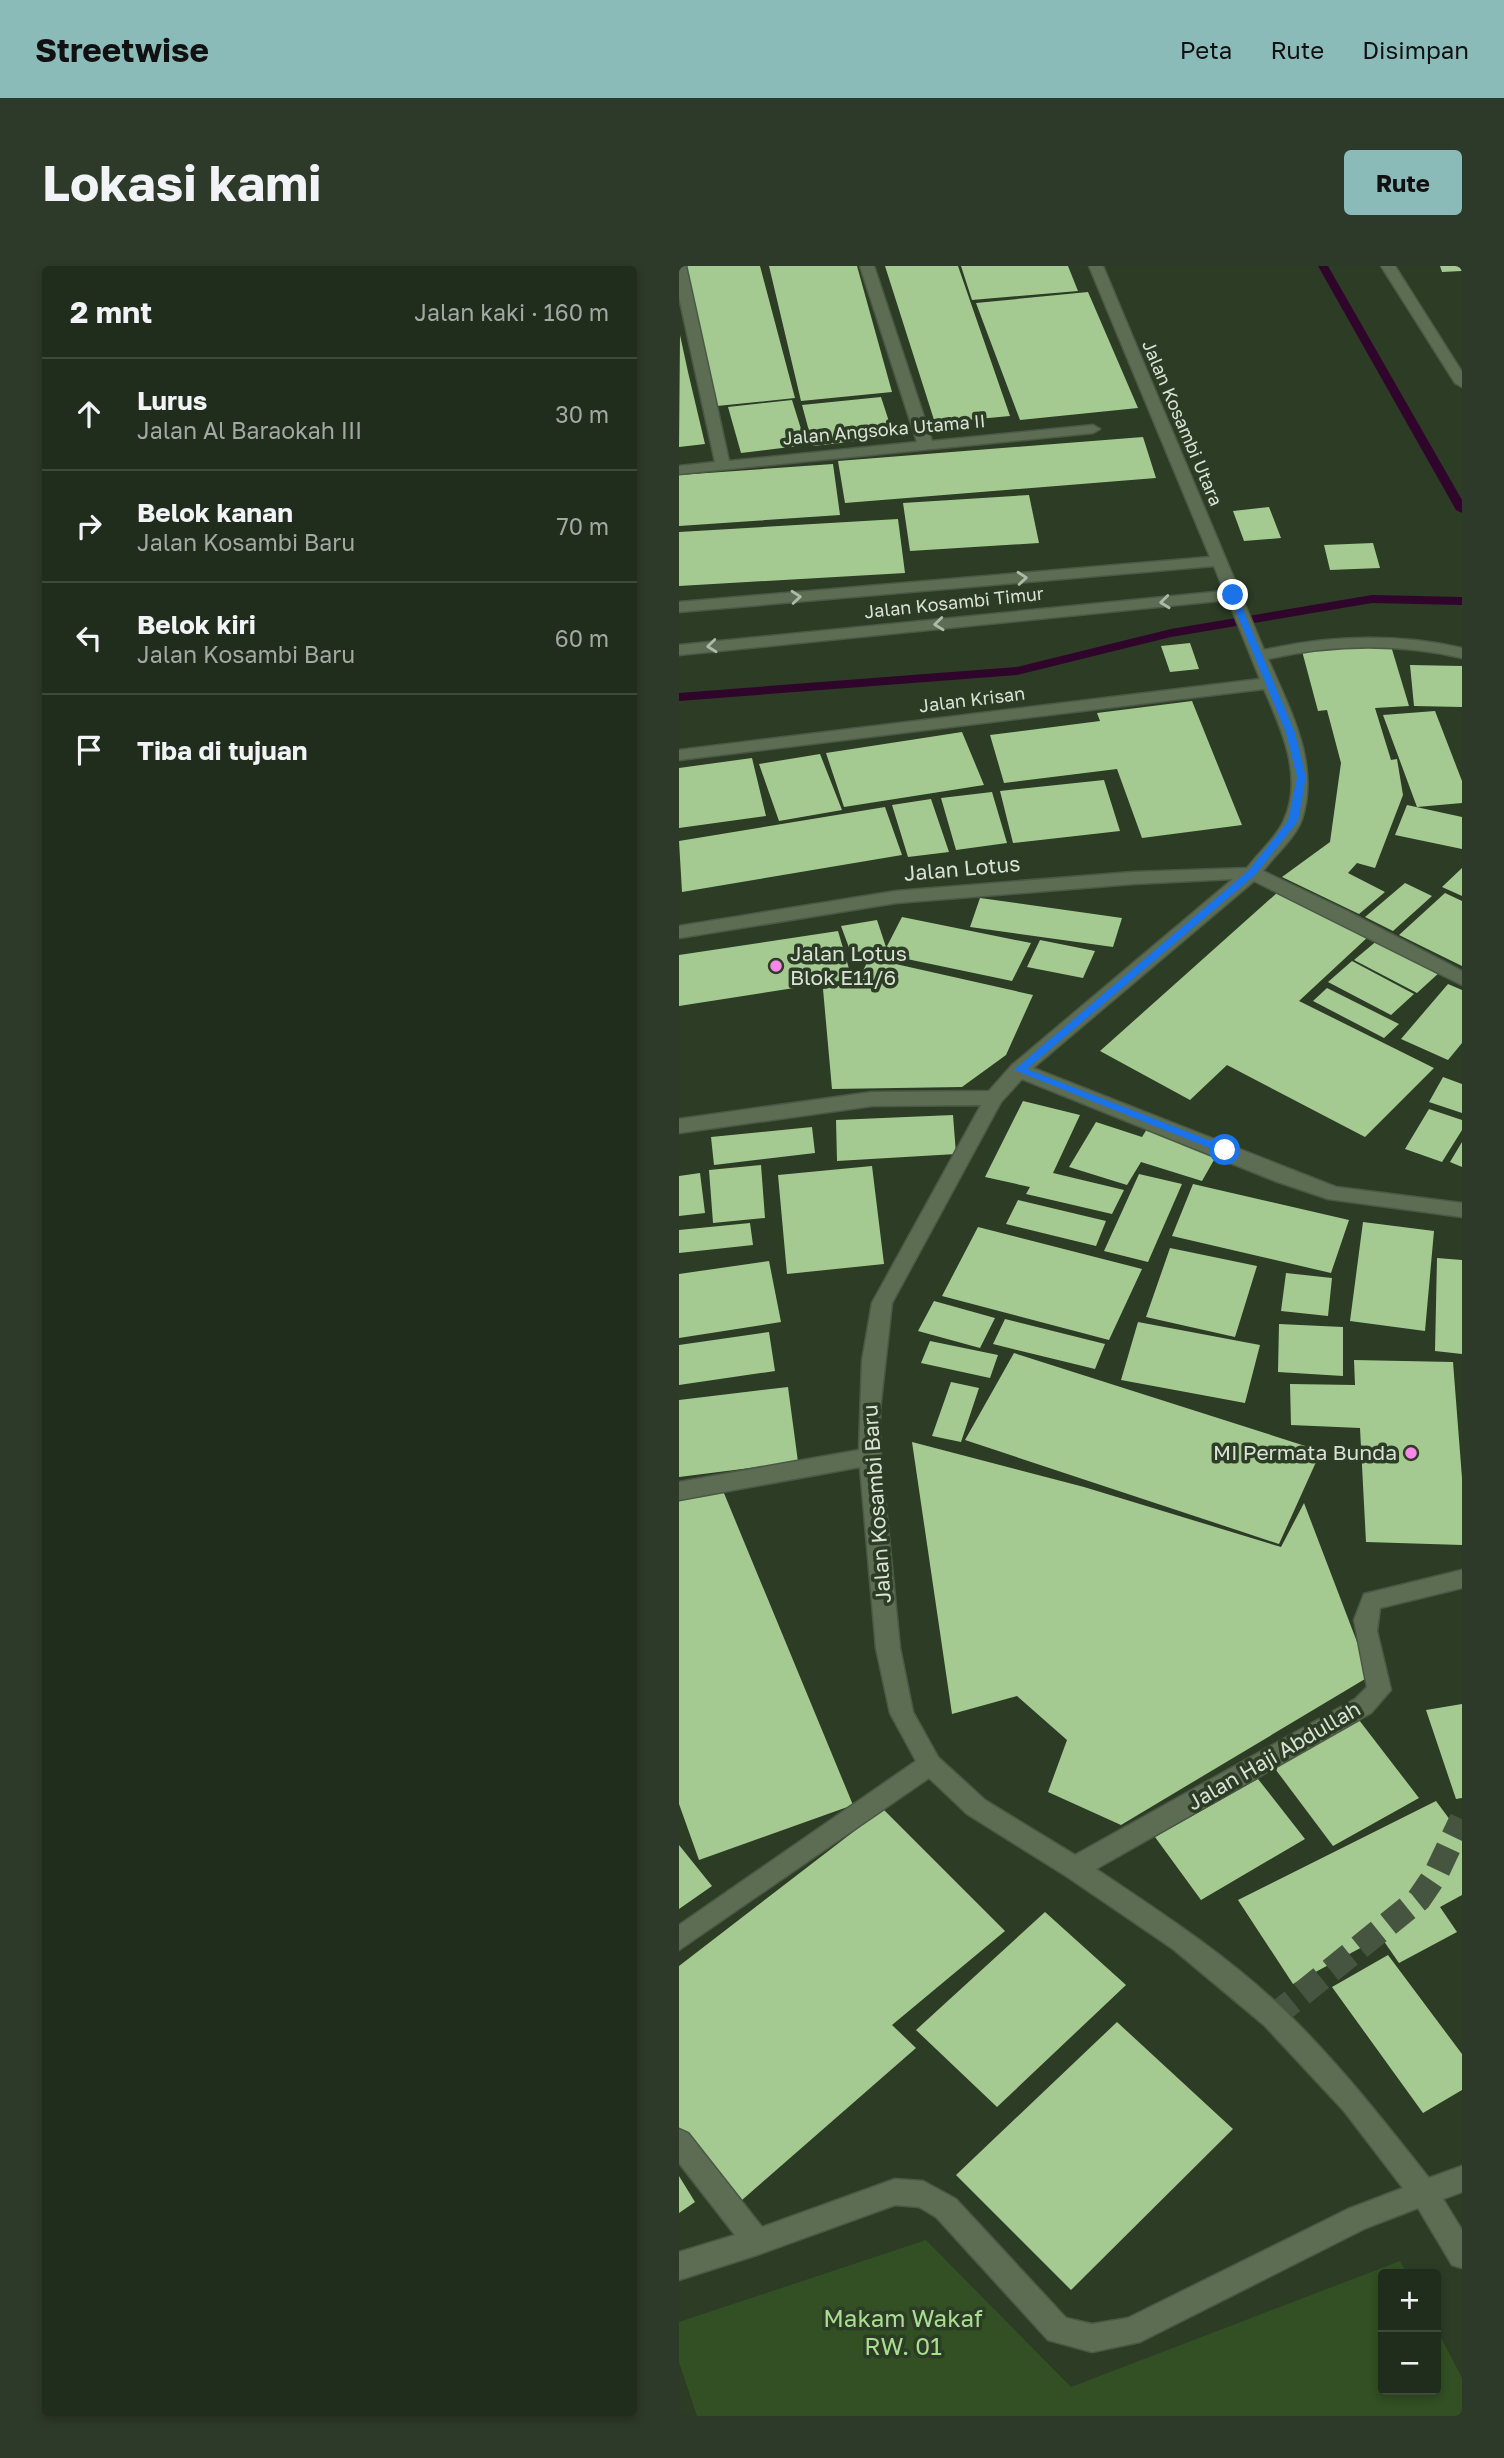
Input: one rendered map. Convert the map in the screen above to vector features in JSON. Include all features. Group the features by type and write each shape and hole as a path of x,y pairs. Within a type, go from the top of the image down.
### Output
{"street":[{"path":"680,266 723,465"},
{"path":"867,266 926,446"},
{"name":"Jalan Kosambi Utara","path":"1096,266 1235,601"},
{"path":"1388,266 1462,383"},
{"name":"Jalan Angsoka Utama II","path":"679,470 1093,429"},
{"name":"Jalan Kosambi Timur","path":"679,607 1219,561"},
{"name":"Jalan Kosambi Timur","path":"679,650 1235,601"},
{"name":"Jalan Kosambi Baru","path":"1235,601 1291,733 1301,777 1293,821 1252,873 1019,1070 994,1098 882,1303 869,1410 870,1457 888,1648 902,1713 930,1764 976,1807 1075,1868 1182,1941 1273,2017 1353,2102 1424,2193 1462,2255"},
{"path":"1256,652 1319,643 1374,641 1462,653"},
{"name":"Jalan Krisan","path":"679,755 1270,683"},
{"path":"1252,873 1341,915 1462,979"},
{"name":"Jalan Lotus","path":"679,932 895,897 1133,878 1252,873"},
{"path":"1019,1070 1282,1176 1335,1194 1462,1210"},
{"path":"679,1126 872,1099 994,1098"},
{"path":"679,1491 870,1457"},
{"name":"Jalan Haji Abdullah","path":"1075,1868 1363,1706 1379,1690 1379,1672 1363,1621 1365,1609 1372,1601 1462,1579"},
{"path":"679,1938 930,1764"},
{"path":"679,2141 757,2242"},
{"path":"679,2266 757,2242 895,2192 923,2194 946,2208 1058,2330 1091,2338 1130,2332 1358,2218 1462,2179"}],"green space":[{"name":"Makam Wakaf RW. 01","path":"926,2240 1071,2387 1378,2269 1378,2395 1441,2395 1441,2338 1462,2378 1462,2416 697,2416 679,2362 679,2322"},
{"name":"Makam Wakaf RW. 01","path":"1400,2261 1404,2269 1379,2269"}],"building":[{"path":"686,266 760,266 795,398 717,406"},
{"path":"769,266 857,266 892,392 801,401"},
{"path":"885,266 958,266 1010,416 935,423"},
{"path":"961,266 1068,266 1078,291 972,300"},
{"path":"1440,266 1462,266 1462,271 1442,272"},
{"path":"1088,292 1138,408 1020,420 976,303"},
{"path":"680,335 705,444 679,447"},
{"path":"881,397 894,437 813,446 802,405"},
{"path":"792,400 806,445 741,453 728,407"},
{"path":"1143,437 1156,478 845,503 838,461"},
{"path":"833,464 840,515 679,526 679,475"},
{"path":"1029,495 1039,543 910,551 903,503"},
{"path":"1269,507 1281,538 1244,541 1233,511"},
{"path":"898,519 905,573 679,586 679,532"},
{"path":"1373,543 1380,568 1330,570 1324,545"},
{"path":"1190,643 1199,669 1170,672 1161,646"},
{"path":"1391,646 1409,706 1375,708 1391,760 1397,759 1403,795 1375,868 1357,863 1348,873 1385,892 1359,914 1282,877 1330,842 1341,763 1327,710 1318,711 1302,651"},
{"path":"1410,665 1462,666 1462,707 1414,706"},
{"path":"1192,701 1242,825 1142,838 1117,769 1004,783 990,735 1100,721 1097,713"},
{"path":"1435,711 1462,781 1462,803 1417,807 1383,715"},
{"path":"962,732 984,785 844,807 826,753"},
{"path":"820,754 842,810 779,821 759,764"},
{"path":"752,758 766,816 679,828 679,768"},
{"path":"1104,780 1120,831 1013,843 1000,791"},
{"path":"992,792 1007,843 956,850 941,798"},
{"path":"931,799 949,852 908,857 892,805"},
{"path":"1407,805 1462,817 1462,849 1395,835"},
{"path":"885,807 902,855 682,892 679,841"},
{"path":"1462,868 1462,896 1442,887"},
{"path":"1405,883 1432,896 1393,931 1365,917"},
{"path":"1278,892 1369,936 1299,1001 1434,1068 1365,1137 1227,1065 1190,1100 1100,1051"},
{"path":"1445,893 1462,901 1462,966 1399,935"},
{"path":"980,898 1122,918 1113,947 970,927"},
{"path":"902,917 1031,943 1012,981 883,954"},
{"path":"877,920 886,947 851,953 841,926"},
{"path":"838,931 852,979 679,1006 679,955"},
{"path":"1379,939 1441,971 1417,993 1354,960"},
{"path":"1040,940 1095,951 1083,978 1027,967"},
{"path":"869,958 1033,995 1006,1055 962,1087 832,1089 823,989 858,982"},
{"path":"1352,961 1414,994 1391,1015 1328,982"},
{"path":"1448,984 1462,990 1462,1043 1448,1060 1401,1039"},
{"path":"1327,988 1399,1024 1384,1038 1313,1001"},
{"path":"1443,1077 1462,1084 1462,1113 1429,1102"},
{"path":"1023,1101 1080,1115 1053,1173 1124,1190 1112,1214 1026,1194 1030,1187 985,1177"},
{"path":"1429,1109 1462,1120 1462,1130 1442,1162 1405,1149"},
{"path":"953,1115 956,1154 837,1161 836,1120"},
{"path":"1096,1122 1142,1137 1147,1129 1219,1151 1202,1181 1141,1162 1127,1185 1069,1167"},
{"path":"812,1127 815,1153 714,1165 711,1137"},
{"path":"1462,1142 1462,1167 1450,1162"},
{"path":"761,1165 765,1218 713,1223 709,1170"},
{"path":"872,1166 884,1264 787,1274 778,1175"},
{"path":"700,1173 705,1213 679,1216 679,1176"},
{"path":"1139,1174 1182,1184 1148,1262 1104,1251"},
{"path":"1193,1184 1349,1220 1331,1273 1172,1236"},
{"path":"1018,1200 1106,1221 1096,1246 1006,1224"},
{"path":"1363,1222 1434,1231 1425,1331 1350,1321"},
{"path":"750,1223 753,1245 679,1253 679,1230"},
{"path":"978,1227 1142,1269 1109,1340 942,1296"},
{"path":"1170,1248 1257,1266 1235,1337 1146,1317"},
{"path":"1437,1258 1462,1260 1462,1354 1435,1351"},
{"path":"769,1261 781,1322 679,1338 679,1274"},
{"path":"1286,1273 1332,1278 1328,1316 1281,1311"},
{"path":"934,1301 995,1318 980,1348 918,1331"},
{"path":"1005,1319 1105,1344 1095,1369 993,1344"},
{"path":"1138,1322 1260,1345 1245,1403 1121,1380"},
{"path":"1279,1324 1343,1327 1343,1376 1278,1372"},
{"path":"769,1332 775,1371 679,1385 679,1345"},
{"path":"930,1341 998,1355 990,1378 921,1363"},
{"path":"1014,1353 1321,1451 1279,1544 965,1440"},
{"name":"MI Permata Bunda","path":"1354,1360 1453,1362 1462,1478 1462,1545 1366,1542 1360,1428 1291,1425 1290,1384 1355,1385"},
{"path":"951,1382 979,1388 961,1442 932,1436"},
{"path":"788,1387 798,1462 679,1477 679,1400"},
{"path":"912,1442 1084,1487 1281,1547 1304,1503 1370,1676 1121,1825 1048,1792 1067,1740 1017,1696 952,1714"},
{"path":"721,1486 853,1805 699,1860 679,1804 679,1499"},
{"path":"1462,1704 1462,1798 1456,1799 1426,1710"},
{"path":"1359,1720 1419,1798 1333,1846 1273,1766"},
{"path":"1258,1779 1305,1839 1201,1900 1155,1837"},
{"path":"1436,1801 1462,1836 1462,1895 1440,1907 1457,1932 1399,1963 1381,1937 1293,1984 1238,1900"},
{"path":"883,1809 1005,1931 892,2025 916,2048 742,2200 679,2128 679,1966"},
{"path":"679,1845 712,1886 679,1909"},
{"path":"1045,1912 1126,1985 997,2107 916,2030"},
{"path":"1388,1955 1462,2054 1462,2090 1423,2113 1332,1987"},
{"path":"1117,2022 1233,2129 1071,2290 956,2175"},
{"path":"679,2176 695,2202 679,2213"}],"waterway":[{"path":"1323,266 1462,510"},
{"path":"679,697 1017,671 1171,633 1372,599 1462,601"}],"tunnel":[{"path":"1273,2017 1419,1899 1436,1874 1462,1819"}],"place":[{"name":"Jalan Lotus Blok E11/6","path":"776,966"},
{"name":"MI Permata Bunda","path":"1411,1453"}],"route":[{"path":"1225,1150 1019,1070 1252,873 1293,821 1301,777 1291,733 1233,595"}]}
